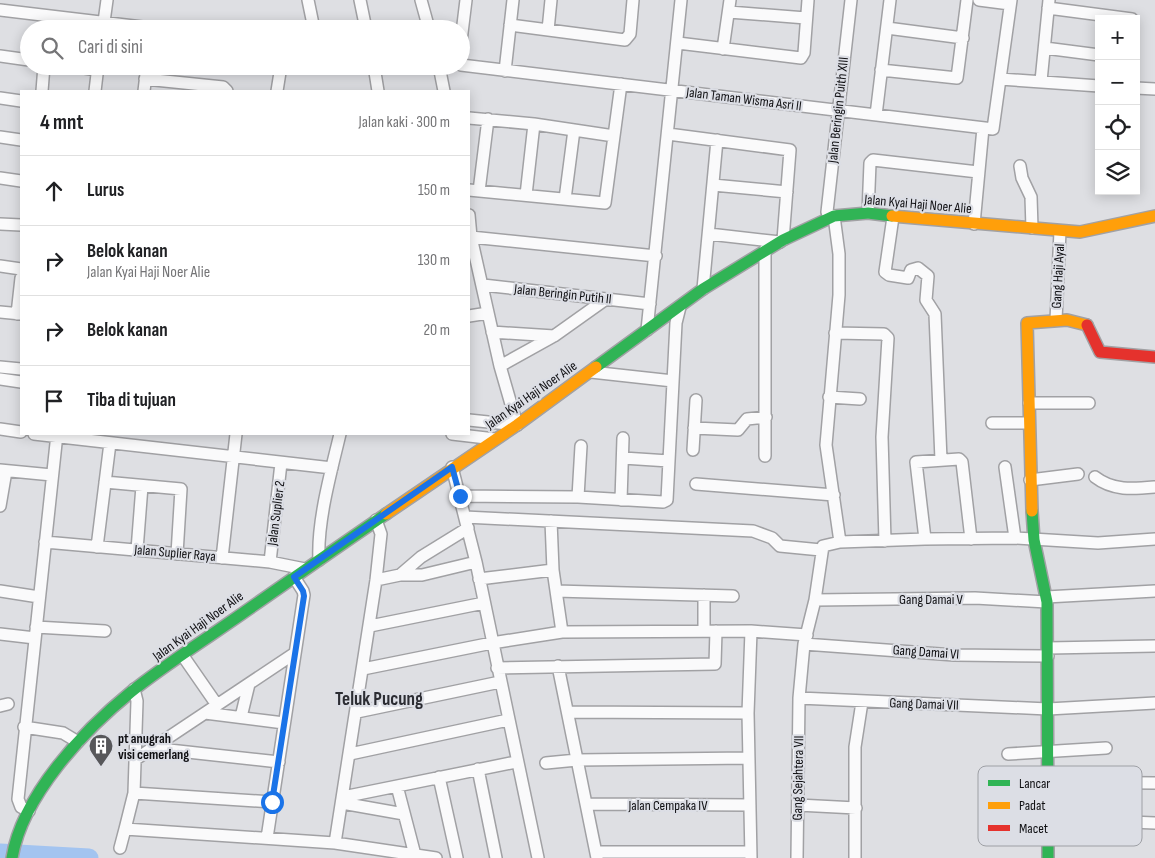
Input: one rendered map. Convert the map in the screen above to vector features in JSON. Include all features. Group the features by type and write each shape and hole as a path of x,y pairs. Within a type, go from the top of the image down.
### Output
{"street":[{"path":"105,20 107,0"},
{"path":"308,0 312,20"},
{"path":"360,0 364,20"},
{"path":"421,0 427,20"},
{"path":"464,20 466,0"},
{"path":"505,71 513,0"},
{"path":"548,30 552,0"},
{"path":"510,25 625,40 630,34 633,0"},
{"path":"647,330 647,304 656,256 681,0"},
{"path":"723,49 730,0"},
{"path":"678,44 801,58 804,53 808,0"},
{"name":"Jalan Beringin Puith XIII","path":"834,216 827,212 837,110 851,0"},
{"path":"876,115 890,0"},
{"path":"881,70 956,79 958,77 967,0"},
{"path":"974,224 983,128 994,128 1011,2 979,0"},
{"path":"1041,81 1048,4 1110,15"},
{"path":"0,10 65,20"},
{"path":"729,12 806,18"},
{"path":"887,28 963,38"},
{"path":"1045,48 1095,54"},
{"path":"0,56 20,59"},
{"name":"Jalan Taman Wisma Asri II","path":"470,66 983,128"},
{"path":"42,90 43,75"},
{"path":"95,90 97,75"},
{"path":"144,90 146,75"},
{"path":"277,90 280,75"},
{"path":"375,75 378,90"},
{"path":"441,75 444,90"},
{"path":"145,79 186,87 222,88 225,90"},
{"path":"1000,79 1095,86"},
{"path":"488,119 474,191 605,203 621,84"},
{"path":"1140,88 1155,89"},
{"path":"0,98 20,101"},
{"path":"470,118 534,124 614,136"},
{"path":"526,195 534,124"},
{"path":"565,199 574,130"},
{"path":"668,134 790,150 781,241 709,234"},
{"path":"0,137 20,140"},
{"path":"703,289 717,140"},
{"path":"868,213 870,163 873,160 978,172"},
{"path":"1020,166 1022,178 1031,197 1032,228"},
{"path":"0,178 20,181"},
{"path":"713,185 787,192"},
{"name":"Jalan Kyai Haji Noer Alie","path":"12,858 14,846 30,810 47,782 78,742 134,689 452,467 517,425 680,308 703,289 781,241 834,216 868,213 893,217 1080,232 1155,216"},
{"path":"834,216 840,254 839,298 826,445 840,542"},
{"path":"893,217 885,272 889,275 908,278 911,270 918,268 928,276 926,300 935,314 941,460"},
{"path":"0,224 20,226"},
{"path":"470,226 500,366 517,425 470,420"},
{"name":"Gang Haji Ayal","path":"1056,320 1060,231"},
{"path":"471,237 656,256"},
{"path":"765,250 765,456"},
{"path":"0,266 20,269"},
{"name":"Jalan Beringin Putih II","path":"483,285 647,304"},
{"path":"0,312 19,314 20,296"},
{"path":"500,366 554,336 606,299"},
{"path":"460,496 578,497 663,502 667,500 676,323 680,308"},
{"path":"470,316 488,313"},
{"path":"1049,766 1047,599 1034,540 1030,480 1027,323 1056,320 1084,323 1095,347 1100,352 1155,357"},
{"path":"492,332 554,336"},
{"path":"835,333 884,334 888,338 882,436 885,541"},
{"path":"0,366 20,369"},
{"path":"590,372 673,381"},
{"path":"0,379 20,382"},
{"path":"829,397 860,399"},
{"path":"693,450 696,400"},
{"path":"1029,403 1089,403"},
{"path":"694,428 738,430 747,419 766,417"},
{"path":"992,423 1029,423"},
{"path":"0,430 20,432"},
{"path":"30,810 21,807 18,799 24,726 57,435 233,458 332,468"},
{"path":"222,558 236,435"},
{"path":"319,560 318,546 340,435"},
{"path":"461,435 495,439"},
{"path":"621,500 623,438"},
{"path":"98,547 110,443"},
{"path":"578,497 581,446"},
{"path":"623,458 669,461"},
{"path":"925,539 916,462 958,459 962,462 971,538"},
{"name":"Jalan Suplier 2","path":"270,562 281,463"},
{"path":"452,467 476,562 516,762 538,858"},
{"path":"1005,467 1015,538"},
{"path":"0,506 3,470 52,475"},
{"path":"1030,480 1078,474"},
{"path":"1095,477 1109,486 1128,489 1155,487"},
{"path":"105,482 182,489 177,554"},
{"path":"696,484 834,496"},
{"path":"137,550 142,486"},
{"path":"336,843 376,580 381,534 376,520"},
{"path":"400,574 467,523 551,522 753,531 772,538 780,546 821,550 826,544 840,542 925,539 1015,538 1098,543 1155,539"},
{"path":"551,522 553,570 562,632"},
{"name":"Jalan Suplier Raya","path":"45,542 270,562 305,569"},
{"name":"Gang Sejahtera VII","path":"797,858 799,698 806,639 815,600 821,550"},
{"path":"376,580 400,574 422,575 476,562"},
{"path":"479,579 553,570"},
{"path":"267,838 304,596 294,577"},
{"path":"556,591 733,596"},
{"name":"Gang Damai V","path":"815,600 1047,599 1155,591"},
{"path":"0,592 39,596"},
{"path":"497,668 715,664 704,595"},
{"path":"370,626 484,603"},
{"path":"0,634 105,631"},
{"path":"558,666 597,855 751,855 748,713 751,631"},
{"name":"Gang Damai VI","path":"363,669 492,643 562,632 751,631 954,655 1155,646"},
{"path":"136,759 295,653"},
{"path":"183,656 217,705"},
{"path":"357,712 500,682"},
{"path":"241,717 248,684"},
{"path":"120,848 134,793 138,701 134,689"},
{"name":"Gang Damai VII","path":"799,698 1048,709 1155,703"},
{"path":"855,858 856,747 862,702"},
{"path":"568,712 748,713"},
{"path":"205,713 284,723"},
{"path":"350,754 508,720"},
{"path":"24,726 63,733 78,742"},
{"path":"152,748 278,762"},
{"path":"1008,754 1106,748"},
{"path":"546,763 577,760 749,758"},
{"path":"343,800 397,786 516,762"},
{"path":"478,769 496,858"},
{"path":"439,777 457,858"},
{"path":"1142,783 1155,783"},
{"path":"397,786 415,855"},
{"path":"134,793 272,802"},
{"path":"343,800 404,814"},
{"name":"Jalan Cempaka IV","path":"586,804 750,806"},
{"path":"798,805 856,808"},
{"path":"1142,824 1155,824"},
{"path":"125,829 336,843 436,858"}],"waterway":[{"path":"0,853 89,858"}],"traffic: fast":[{"path":"596,367 703,289 783,240 834,216 868,213 892,216"},
{"path":"1032,511 1034,540 1047,602 1048,766"},
{"path":"12,858 18,835 28,811 42,788 75,745 94,725 131,692 167,665 386,514"},
{"path":"1048,846 1048,858"}],"traffic: slow":[{"path":"892,216 1080,232 1155,216"},
{"path":"1032,511 1027,323 1067,320 1087,325"},
{"path":"386,514 517,425 596,367"}],"traffic: jam":[{"path":"1087,325 1100,352 1155,357"}],"place":[{"name":"pt anugrah visi cemerlang","path":"101,767"}],"district":[{"name":"Teluk Pucung","path":"379,699"}],"route":[{"path":"272,802 304,596 294,577 452,467 460,496"}]}
